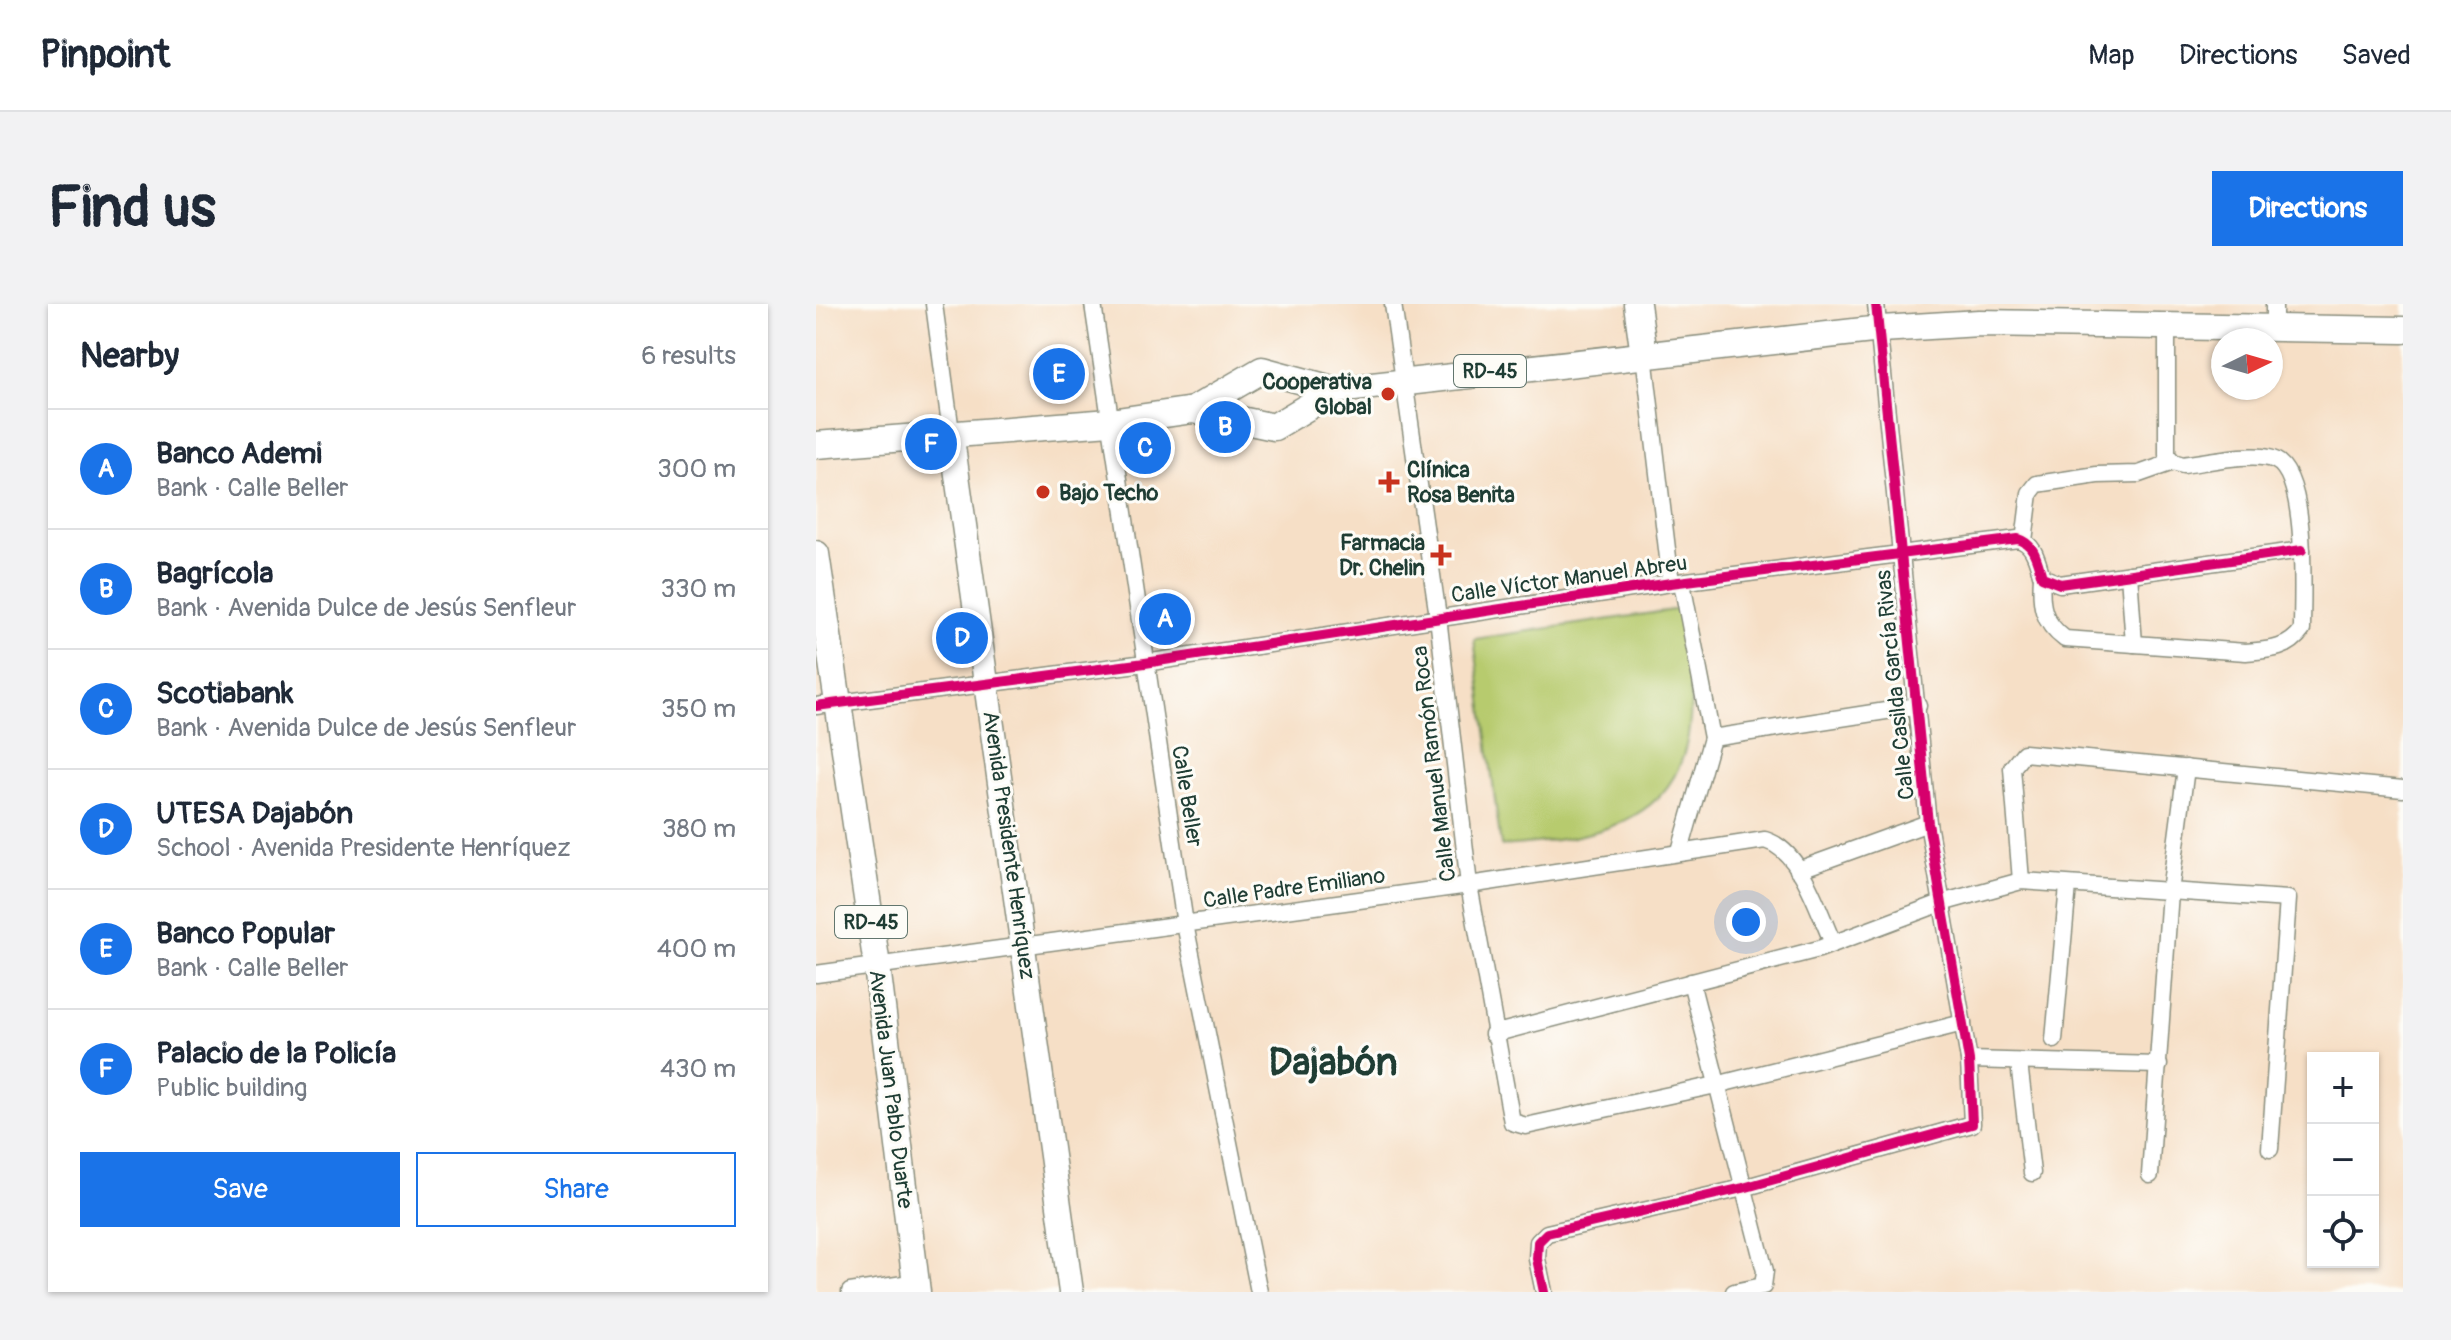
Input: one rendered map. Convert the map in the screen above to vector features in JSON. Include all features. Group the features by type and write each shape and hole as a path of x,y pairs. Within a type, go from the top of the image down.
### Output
{"main road":[{"path":"1637,304 1644,355"},
{"name":"RD-45","path":"816,445 951,432 1110,422 1193,410 1274,427 1336,390 1644,355 1878,316 1979,323 2167,326 2274,316 2403,330"},
{"name":"RD-45","path":"1193,410 1262,370 1336,390"},
{"name":"Avenida Juan Pablo Duarte","path":"816,554 827,704 877,966 917,1287"}],"street":[{"name":"Avenida Presidente Henríquez","path":"934,304 1071,1292"},
{"name":"Calle Beller","path":"1093,304 1185,924 1259,1292"},
{"name":"Calle Manuel Ramón Roca","path":"1393,304 1438,617 1469,885 1493,1034 1512,1122 1526,1126 1716,1085"},
{"name":"Calle Casilda García Rivas","path":"1743,1188 1972,1124 1969,1060 1928,823 1878,316"},
{"path":"2167,326 2166,447 2173,462"},
{"path":"1644,355 1676,583 1712,738 1680,851"},
{"path":"2260,456 2276,460 2288,472 2302,550 2302,630 2294,641 2275,649 2246,652 2065,639 2050,628 2041,601 2042,577 2033,550 2024,541 2030,493 2037,484 2097,475 2139,474 2173,462 2183,465 2260,456"},
{"name":"Calle Víctor Manuel Abreu","path":"827,704 1145,663 1676,583 2024,541"},
{"path":"2042,577 2060,584 2302,550"},
{"path":"2129,574 2134,644"},
{"path":"1712,738 1918,706"},
{"path":"2021,881 2012,768 2017,757 2031,752 2403,789"},
{"path":"2150,1175 2170,892 2186,768"},
{"path":"1833,943 1798,870 1928,823"},
{"name":"Calle Padre Emiliano","path":"816,974 1469,885 1765,840 1776,843 1798,870"},
{"path":"1493,1034 1833,943 1941,903 2021,881 2288,899 2270,1149"},
{"path":"2054,1040 2068,886"},
{"path":"1691,982 1765,1271 1763,1289 1734,1292"},
{"path":"1716,1085 1963,1023"},
{"path":"1969,1060 2159,1065"},
{"path":"2019,1063 2032,1173"},
{"path":"1544,1292 1537,1259 1538,1242 1547,1233 1743,1188"},
{"path":"850,1292 917,1287"}],"green space":[{"path":"1680,609 1689,667 1690,715 1683,755 1668,786 1642,810 1607,828 1560,840 1501,846 1474,639"}],"cycle path":[{"path":"1544,1292 1537,1259 1538,1242 1547,1233 1743,1188 1972,1124 1969,1060 1928,823 1876,304"},
{"path":"816,706 1145,663 1671,583 2018,539 2032,549 2042,577 2060,584 2302,550"}],"place":[{"name":"Banco Popular","path":"1059,374"},
{"name":"Cooperativa Global","path":"1388,394"},
{"name":"Bagrícola","path":"1225,427"},
{"name":"Palacio de la Policía","path":"931,444"},
{"name":"Scotiabank","path":"1145,448"},
{"name":"Clínica Rosa Benita","path":"1389,482"},
{"name":"Bajo Techo","path":"1043,492"},
{"name":"Farmacia Dr. Chelin","path":"1441,555"},
{"name":"Banco Ademi","path":"1165,619"},
{"name":"UTESA Dajabón","path":"962,638"}],"district":[{"name":"Dajabón","path":"1333,1062"}]}
